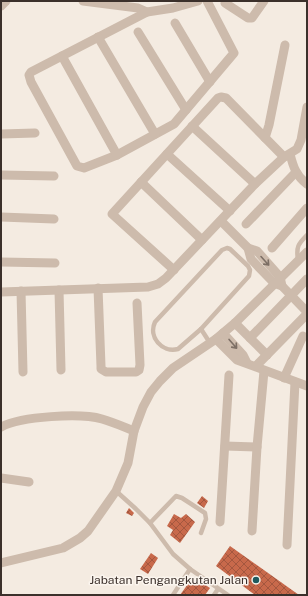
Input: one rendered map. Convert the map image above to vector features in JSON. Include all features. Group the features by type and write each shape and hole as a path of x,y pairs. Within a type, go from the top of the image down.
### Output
{"street":[{"path":"83,1 106,2 141,7 174,5 198,1"},
{"path":"141,7 98,38 31,72 31,82 77,166 84,168 117,155 174,124 234,53 207,1"},
{"path":"216,19 226,2 248,18 252,18 264,1"},
{"path":"175,23 210,82"},
{"path":"138,32 186,110"},
{"path":"98,38 155,134"},
{"path":"265,138 285,45"},
{"path":"62,56 117,155"},
{"path":"174,270 112,214 218,98 226,98 265,138 287,155 299,177 307,184"},
{"path":"1,292 148,287 158,284 174,270 255,184 287,155 297,150 307,107"},
{"path":"192,126 255,184"},
{"path":"1,134 35,133"},
{"path":"167,154 230,211"},
{"path":"246,224 296,172"},
{"path":"1,175 54,176"},
{"path":"141,182 202,240"},
{"path":"272,248 307,208"},
{"path":"1,218 54,219"},
{"path":"221,221 248,248 257,251 279,282 307,313 267,355 260,368 252,531"},
{"path":"1,563 63,548 74,542 88,530 116,491 128,463 134,431 143,407 151,392 173,368 224,332 279,282 307,252"},
{"path":"1,262 55,263"},
{"path":"250,338 307,279"},
{"path":"98,288 101,369 106,372 136,372 140,368 137,303"},
{"path":"59,290 61,370"},
{"path":"21,291 23,372"},
{"path":"235,322 267,355"},
{"path":"224,332 243,355 247,363"},
{"path":"284,378 303,336"},
{"path":"213,341 237,360 307,386"},
{"path":"220,522 229,375"},
{"path":"287,545 295,382"},
{"path":"1,427 13,422 40,418 78,416 102,418 134,431"},
{"path":"225,446 257,447"},
{"path":"1,478 29,482"}],"lane":[{"path":"298,260 298,244 307,234"},
{"path":"227,248 230,249 248,266 250,270 249,276 201,329 178,349 173,350 163,348 157,342 153,330 155,322 222,250 227,248"},
{"path":"201,329 213,341"},
{"path":"116,491 150,523 173,554 190,570 228,595"},
{"path":"150,523 176,496 182,498 206,513 206,519 201,533"},
{"path":"173,595 190,570"},
{"path":"214,595 218,589"}],"building":[{"path":"202,496 208,501 204,508 197,503"},
{"path":"129,508 134,513 132,516 126,513"},
{"path":"174,514 181,518 186,514 195,522 180,543 170,535 173,530 167,526"},
{"name":"Jabatan Pengangkutan Jalan","path":"230,546 299,595 255,595 216,566"},
{"path":"151,553 158,558 148,574 140,569"},
{"path":"193,577 210,588 205,595 180,595"}],"place":[{"name":"Jabatan Pengangkutan Jalan","path":"256,580"}]}
